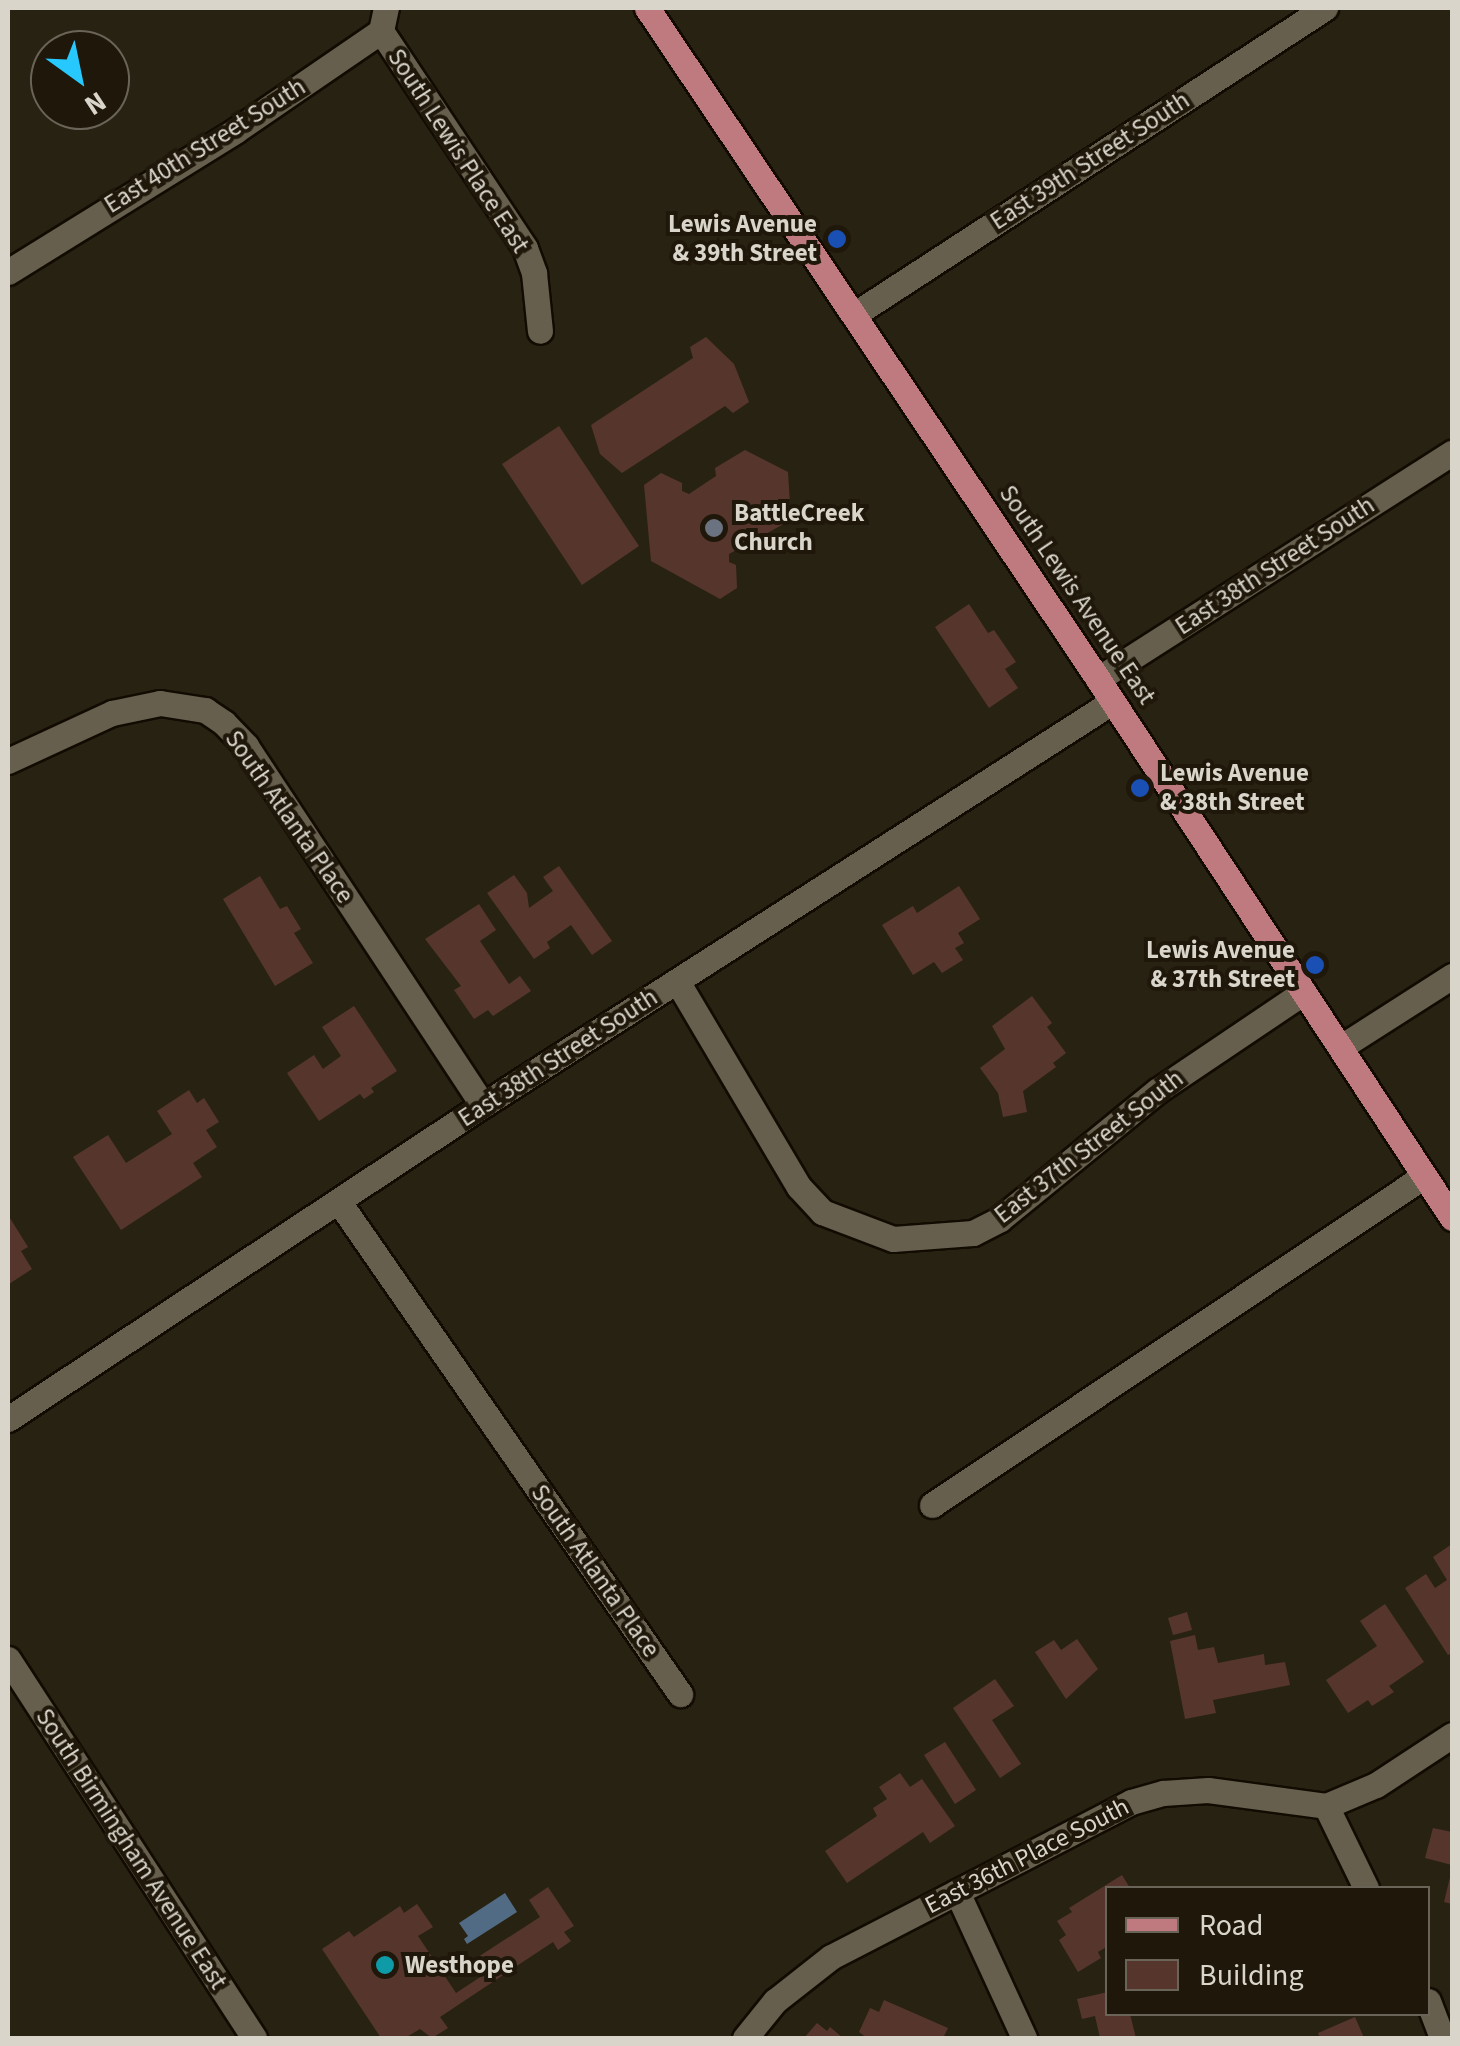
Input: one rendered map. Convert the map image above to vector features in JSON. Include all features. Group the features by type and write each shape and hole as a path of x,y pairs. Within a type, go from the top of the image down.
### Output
{"main road":[{"name":"South Lewis Avenue East","path":"646,8 1098,679 1452,1218"}],"street":[{"name":"East 39th Street South","path":"854,314 1325,8"},
{"name":"East 40th Street South","path":"8,272 235,131 384,19"},
{"name":"South Lewis Place East","path":"384,19 525,248 534,273 540,331"},
{"name":"East 38th Street South","path":"1098,679 1452,453"},
{"name":"East 38th Street South","path":"8,1419 483,1104 1112,702"},
{"name":"South Atlanta Place","path":"8,761 112,713 160,703 204,710 224,723 246,746 483,1104"},
{"path":"1341,1048 1452,976"},
{"name":"East 37th Street South","path":"677,982 799,1187 822,1212 854,1228 893,1239 938,1239 973,1233 1000,1219 1157,1091 1304,992"},
{"path":"932,1505 1424,1176"},
{"name":"South Atlanta Place","path":"339,1202 680,1694"},
{"name":"South Birmingham Avenue East","path":"8,1659 254,2038"},
{"path":"1365,1886 1326,1806 1376,1785 1452,1735"},
{"name":"East 36th Place South","path":"744,2038 775,2001 808,1971 868,1935 1081,1826 1163,1793 1208,1790 1326,1806"},
{"path":"957,1892 1024,2038"},
{"path":"1430,2006 1442,2038"}],"water":[{"path":"505,1893 517,1912 467,1944 464,1939 468,1936 459,1923"}],"building":[{"path":"706,337 734,364 749,402 733,413 725,406 622,473 600,454 591,425 693,358 690,347"},
{"path":"559,426 639,546 582,585 502,464"},
{"name":"BattleCreek Church","path":"745,450 788,472 791,520 729,554 729,562 736,565 737,588 720,599 651,561 644,485 661,473 682,483 682,491 689,494 716,476 715,468"},
{"path":"969,604 988,633 994,630 1016,662 1005,669 1018,688 989,708 935,627"},
{"path":"559,866 612,941 592,955 571,925 547,942 550,948 534,959 487,893 514,875 527,893 529,908 553,891 543,877"},
{"path":"260,876 280,909 287,906 301,929 294,933 313,963 275,986 223,899"},
{"path":"959,886 980,919 958,933 964,943 955,948 963,960 942,973 934,962 913,975 882,925 913,906 917,913"},
{"path":"479,904 496,930 480,941 509,984 520,976 531,991 493,1016 488,1010 474,1019 454,990 461,986 425,939"},
{"path":"1032,996 1052,1023 1047,1027 1066,1053 1053,1063 1056,1067 1023,1091 1027,1112 1003,1117 998,1093 980,1068 1005,1049 992,1026"},
{"path":"354,1006 397,1071 371,1088 374,1092 364,1099 360,1094 319,1121 287,1073 314,1055 323,1069 341,1056 322,1027"},
{"path":"189,1090 197,1103 204,1098 219,1122 206,1130 217,1147 193,1163 202,1177 121,1230 73,1157 108,1135 126,1163 172,1134 157,1111"},
{"path":"8,1215 28,1247 21,1251 32,1269 9,1284"},
{"path":"1452,1544 1452,1653 1448,1655 1405,1588 1426,1574 1435,1588 1447,1580 1433,1557"},
{"path":"1385,1604 1424,1662 1389,1686 1394,1692 1372,1706 1368,1700 1348,1713 1326,1680 1377,1646 1360,1621"},
{"path":"1187,1612 1192,1630 1173,1635 1168,1618"},
{"path":"1195,1635 1198,1650 1214,1647 1218,1663 1264,1654 1265,1665 1285,1662 1290,1685 1213,1700 1216,1713 1185,1719 1170,1641"},
{"path":"1077,1639 1098,1669 1066,1699 1035,1652 1054,1640 1061,1650"},
{"path":"995,1679 1014,1706 992,1720 1021,1764 1000,1778 953,1708"},
{"path":"945,1742 976,1790 955,1804 924,1755"},
{"path":"900,1773 910,1787 922,1779 955,1826 930,1843 923,1832 847,1883 825,1851 877,1816 873,1808 887,1799 879,1787"},
{"path":"1433,1828 1452,1832 1452,1865 1425,1858"},
{"path":"1452,1873 1452,1904 1444,1902"},
{"path":"1122,1875 1129,1886 1105,1886 1105,1948 1098,1952 1101,1958 1078,1972 1059,1940 1066,1935 1057,1921 1072,1912 1069,1908"},
{"name":"Westhope","path":"548,1887 574,1926 564,1932 571,1941 558,1950 553,1942 440,2017 448,2028 432,2038 420,2029 405,2038 381,2038 322,1949 349,1931 354,1937 400,1906 404,1913 417,1904 433,1927 418,1936 456,1993 488,1972 478,1957 540,1917 529,1900"},
{"path":"1105,1993 1105,2016 1130,2016 1136,2038 1100,2038 1095,2016 1082,2019 1077,1999"},
{"path":"884,2000 948,2028 943,2038 867,2038 859,2032 870,2008 879,2012"},
{"path":"1355,2017 1364,2038 1320,2038 1318,2033"},
{"path":"817,2023 827,2031 830,2027 843,2038 804,2038"}],"place":[{"name":"Lewis Avenue & 39th Street","path":"837,239"},
{"name":"BattleCreek Church","path":"714,528"},
{"name":"Lewis Avenue & 38th Street","path":"1140,788"},
{"name":"Lewis Avenue & 37th Street","path":"1315,965"},
{"name":"Westhope","path":"385,1965"}]}
